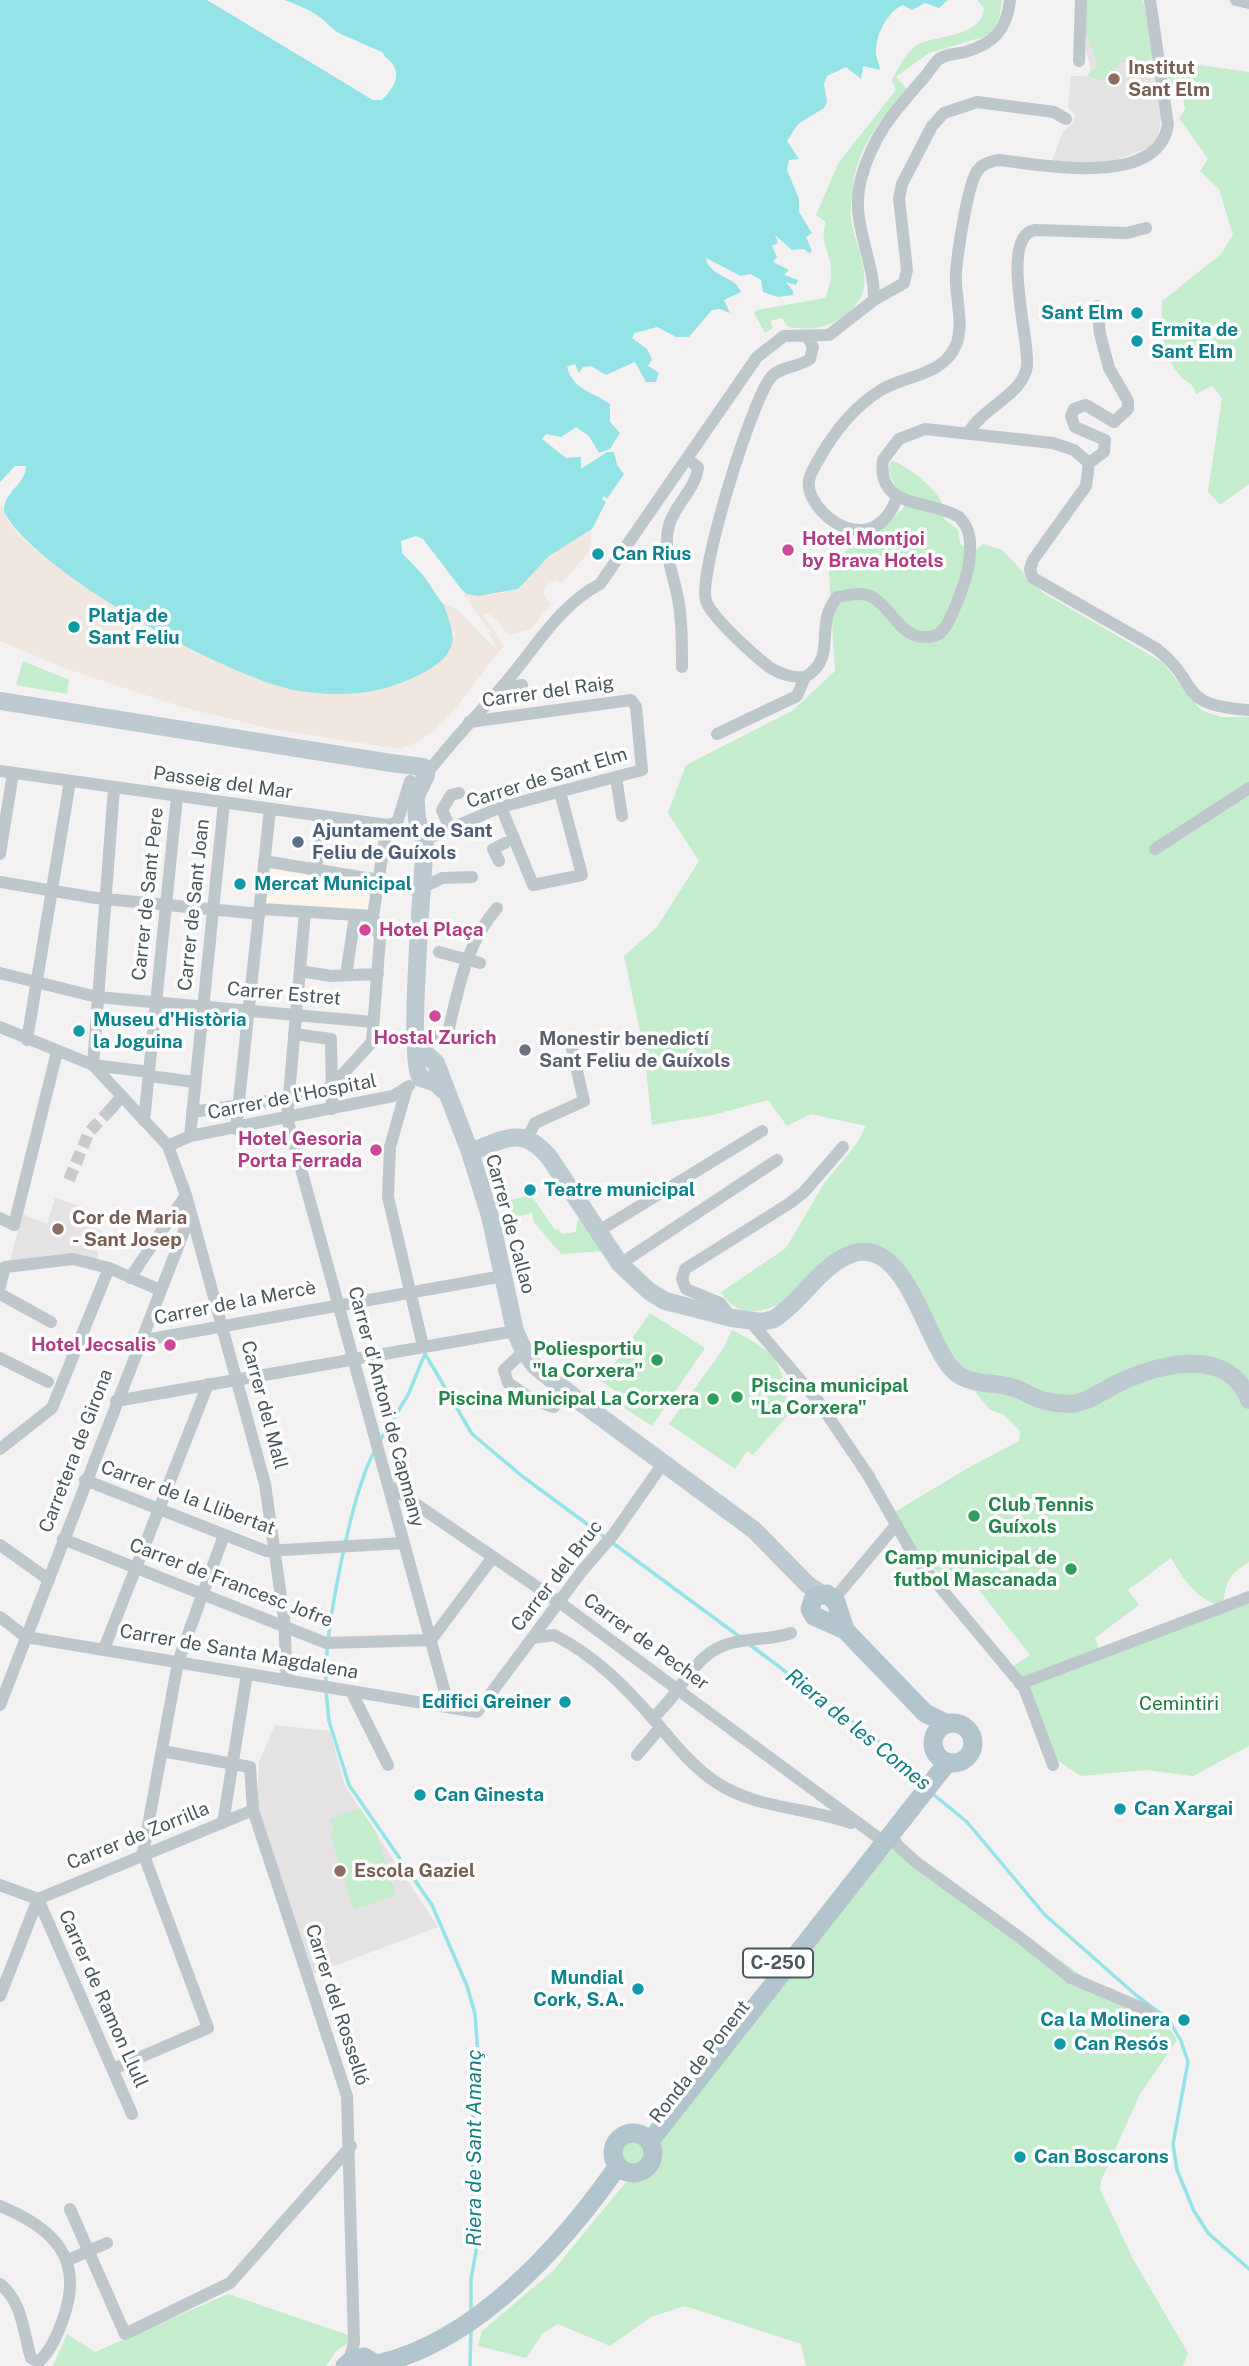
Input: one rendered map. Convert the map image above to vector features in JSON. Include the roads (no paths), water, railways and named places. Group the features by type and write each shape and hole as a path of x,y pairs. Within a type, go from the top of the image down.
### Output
{"main road":[{"path":"0,701 416,775"},
{"name":"Carrer de Callao","path":"416,775 417,820 424,834 417,1039 423,1074 444,1091 470,1152 490,1216 515,1331 524,1351 535,1366 563,1388 754,1530 823,1601"},
{"path":"470,1152 515,1136 527,1138 549,1157 620,1264 665,1301 750,1321 774,1319 839,1259 863,1253 884,1260 905,1280 944,1362 966,1379 1012,1387 1040,1400 1072,1404 1124,1380 1195,1363 1213,1365 1227,1371 1243,1386 1249,1400"},
{"name":"C-250","path":"646,2138 884,1838 929,1778 941,1745 925,1713 845,1630 823,1601"},
{"name":"Ronda de Ponent","path":"629,2133 646,2138 654,2154 650,2164 640,2172 624,2169 613,2153 618,2140 629,2133"},
{"name":"Ronda de Ponent","path":"442,2345 490,2313 624,2169"},
{"name":"C-250","path":"361,2360 400,2359 442,2345"},
{"name":"C-250","path":"413,2366 442,2345"}],"street":[{"path":"874,300 875,282 861,236 858,209 859,183 870,151 884,122 939,59 982,46 995,38 1006,23 1010,0"},
{"path":"1079,61 1081,0"},
{"path":"897,498 891,515 881,523 867,530 855,531 842,527 822,509 811,493 809,480 837,431 856,409 883,389 927,372 944,362 955,349 958,327 956,272 969,191 977,171 986,163 998,160 1087,169 1129,163 1145,157 1163,140 1168,125 1150,0"},
{"path":"1236,0 1249,3"},
{"path":"192,1112 289,1098 331,1087 372,1042 380,938 373,916 387,825 397,823 416,775 501,689 555,620 580,594 600,584 757,357 784,336 829,335 874,300 904,283 907,270 899,217 902,184 932,126 944,113 977,102 1054,112 1066,118"},
{"path":"968,433 979,416 1013,392 1024,376 1027,355 1018,266 1021,237 1027,231 1035,230 1127,233 1146,228"},
{"path":"1097,306 1105,354 1128,401 1128,409 1114,422 1086,405 1081,404 1074,409 1071,416 1075,427 1105,440 1104,452 1089,463 1086,486 1033,560 1033,578 1157,649 1168,658 1195,697 1206,705 1249,710"},
{"path":"807,336 813,347 810,359 800,367 781,370 771,376 762,391 733,468 718,522 705,588 705,600 712,612 770,667 795,678 805,677 815,671 823,659 827,610 837,597 859,593 874,598 899,625 915,636 928,637 940,633 947,625 969,566 970,538 966,524 952,513 897,498 886,485 883,460 899,439 925,429 1053,443 1074,450 1089,463"},
{"path":"682,667 680,609 668,566 669,526 697,480 698,467 687,459"},
{"path":"717,734 797,696 805,677"},
{"path":"501,689 522,685"},
{"name":"Carrer del Raig","path":"469,722 631,700 636,707 642,770"},
{"name":"Carrer de Sant Elm","path":"424,834 433,836 501,807 642,770"},
{"path":"0,854 7,772"},
{"name":"Passeig del Mar","path":"7,772 387,825"},
{"path":"616,777 622,816"},
{"path":"27,1040 70,781"},
{"path":"114,788 94,1067 168,1146"},
{"path":"1155,849 1249,788"},
{"path":"501,807 533,884 582,875 560,792"},
{"path":"450,828 442,810 451,794 459,793"},
{"name":"Carrer de Sant Pere","path":"144,1121 177,797"},
{"name":"Carrer de Sant Joan","path":"190,1136 224,803"},
{"path":"236,1129 270,809"},
{"path":"315,870 326,817"},
{"path":"499,861 493,849 505,843"},
{"path":"264,862 378,880"},
{"path":"422,888 442,878 472,877"},
{"path":"0,882 106,898 213,909 373,916"},
{"path":"417,1039 447,1032 466,962 480,927 497,908"},
{"path":"287,1118 305,912"},
{"path":"346,975 355,916"},
{"path":"439,952 466,962 480,963"},
{"path":"300,971 346,975 378,974"},
{"name":"Carrer Estret","path":"0,973 97,996 156,1004 373,1022"},
{"path":"0,1027 94,1067 195,1082"},
{"path":"294,1034 331,1039 332,1109"},
{"path":"527,1138 535,1124 584,1101 572,1049"},
{"path":"0,1218 14,1224 57,1052"},
{"path":"423,1074 390,1147 388,1196 423,1346"},
{"name":"Carrer de l'Hospital","path":"168,1146 190,1136 393,1096 423,1074"},
{"path":"111,1109 121,1097"},
{"name":"Carrer d'Antoni de Capmany","path":"287,1118 449,1707"},
{"path":"597,1232 762,1132"},
{"name":"Carrer del Mall","path":"168,1146 191,1212 265,1484 284,1625 288,1681"},
{"path":"732,1318 720,1303 686,1289 682,1279 685,1269 790,1203 843,1147"},
{"path":"620,1264 777,1160"},
{"path":"130,1278 186,1195"},
{"name":"Carretera de Girona","path":"0,1705 191,1212"},
{"path":"0,1286 5,1267 73,1259 108,1268 160,1290"},
{"path":"0,1449 52,1408 108,1268"},
{"name":"Carrer de la Mercè","path":"140,1341 503,1276"},
{"path":"0,1294 51,1322"},
{"path":"750,1321 818,1401 868,1475 914,1556 1020,1684 1053,1765"},
{"path":"116,1401 515,1331"},
{"path":"524,1351 504,1370 508,1383 533,1400 554,1407"},
{"path":"0,1358 48,1382"},
{"path":"104,1649 208,1384"},
{"name":"Carrer del Bruc","path":"477,1712 613,1535 664,1462"},
{"name":"Carrer de la Llibertat","path":"85,1480 266,1551 403,1543"},
{"name":"Carrer de Pecher","path":"388,1485 559,1602 897,1845 917,1863 1071,1978 1149,2011"},
{"path":"823,1601 895,1526"},
{"path":"113,2069 208,2028 143,1853 178,1662 224,1535"},
{"name":"Carrer de Francesc Jofre","path":"63,1539 330,1643 431,1640"},
{"path":"0,1545 48,1579"},
{"path":"431,1640 493,1557"},
{"path":"1020,1684 1249,1597"},
{"name":"Carrer de Santa Magdalena","path":"0,1617 26,1637 477,1712"},
{"path":"637,1755 678,1689 693,1669 714,1650 736,1641 790,1633"},
{"path":"532,1638 554,1634 586,1654 618,1680 692,1762 717,1783 761,1802 839,1818 884,1838"},
{"path":"223,1823 247,1674"},
{"path":"351,1691 388,1765"},
{"path":"162,1751 233,1764"},
{"name":"Carrer del Rosselló","path":"233,1764 250,1766 253,1810 347,2096 361,2360"},
{"name":"Carrer de Zorrilla","path":"38,1899 143,1853 253,1810"},
{"path":"0,1885 38,1899 0,1996"},
{"name":"Carrer de Ramon Llull","path":"38,1899 132,2114"},
{"path":"70,2209 125,2334 230,2283 351,2146"},
{"path":"0,2206 23,2216 45,2231 68,2260 71,2296 59,2329 42,2360 36,2362 31,2358 16,2303 11,2293 0,2284"},
{"path":"68,2260 107,2243"}],"water":[{"path":"0,0 207,0 373,100 382,100 393,86 396,74 393,65 374,50 336,31 315,14 284,0 948,0 939,8 925,3 912,10 903,5 891,14 882,28 877,44 880,70 863,66 861,79 846,67 827,76 824,84 827,102 824,108 798,124 787,141 799,159 789,160 787,170 799,199 799,212 812,233 806,237 812,251 809,253 804,249 792,250 775,235 778,243 772,246 777,257 773,262 789,270 784,275 798,280 796,285 786,282 793,295 778,297 763,292 761,280 750,274 741,276 706,258 712,269 734,283 741,292 724,300 730,313 720,309 712,310 689,337 676,337 657,327 635,333 632,338 647,349 652,359 648,366 659,373 656,382 646,382 635,362 606,375 591,366 583,367 579,373 575,364 567,367 579,386 610,404 610,422 620,433 610,449 599,453 589,436 576,427 561,437 546,434 542,439 566,458 581,457 581,469 607,452 614,452 617,465 624,474 607,499 604,496 602,499 606,502 592,529 549,556 518,589 478,596 467,594 459,587 496,644 492,646 457,610 443,603 452,635 452,643 444,658 423,673 393,686 363,692 331,694 299,691 268,683 184,646 93,593 54,564 23,537 4,512 7,499 22,478 26,466 15,466 0,482"}],"waterway":[{"name":"Riera de les Comes","path":"424,1352 472,1434 522,1476 740,1637"},
{"name":"Riera de Sant Amanç","path":"379,1442 408,1395 424,1356"},
{"name":"Riera de Sant Amanç","path":"326,1683 329,1631 341,1564 357,1499 374,1452"},
{"name":"Riera de les Comes","path":"749,1644 891,1751 922,1783"},
{"name":"Riera de Sant Amanç","path":"326,1690 329,1721 349,1785 432,1905 467,1986 475,2014 478,2054 472,2129 473,2200 479,2235 471,2279 471,2311"},
{"name":"Riera de les Comes","path":"933,1794 967,1822 1045,1915 1137,1996 1169,2020 1181,2041 1188,2062 1173,2144 1177,2170 1194,2211 1208,2233 1249,2269"},
{"name":"Riera de Sant Amanç","path":"470,2366 471,2330"}],"tunnel":[{"path":"69,1180 89,1132 111,1109"}],"place":[{"name":"Institut Sant Elm","path":"1114,79"},
{"name":"Sant Elm","path":"1137,313"},
{"name":"Ermita de Sant Elm","path":"1137,341"},
{"name":"Hotel Montjoi by Brava Hotels","path":"788,550"},
{"name":"Can Rius","path":"598,554"},
{"name":"Platja de Sant Feliu","path":"74,627"},
{"name":"Ajuntament de Sant Feliu de Guíxols","path":"298,842"},
{"name":"Mercat Municipal","path":"240,884"},
{"name":"Hotel Plaça","path":"365,930"},
{"name":"Hostal Zurich","path":"435,1016"},
{"name":"Museu d'Història la Joguina","path":"79,1031"},
{"name":"Monestir benedictí Sant Feliu de Guíxols","path":"525,1050"},
{"name":"Hotel Gesoria Porta Ferrada","path":"376,1150"},
{"name":"Teatre municipal","path":"530,1190"},
{"name":"Cor de Maria - Sant Josep","path":"58,1229"},
{"name":"Hotel Jecsalis","path":"170,1345"},
{"name":"Poliesportiu \"la Corxera\"","path":"657,1360"},
{"name":"Piscina municipal \"La Corxera\"","path":"737,1397"},
{"name":"Piscina Municipal La Corxera","path":"713,1399"},
{"name":"Club Tennis Guíxols","path":"974,1516"},
{"name":"Camp municipal de futbol Mascanada","path":"1071,1569"},
{"name":"Edifici Greiner","path":"565,1702"},
{"name":"Can Ginesta","path":"420,1795"},
{"name":"Can Xargai","path":"1120,1809"},
{"name":"Escola Gaziel","path":"340,1871"},
{"name":"Mundial Cork, S.A.","path":"638,1989"},
{"name":"Ca la Molinera","path":"1184,2020"},
{"name":"Can Resós","path":"1060,2044"},
{"name":"Can Boscarons","path":"1020,2157"}],"park label":[{"name":"Cemintiri","path":"1179,1704"}]}
